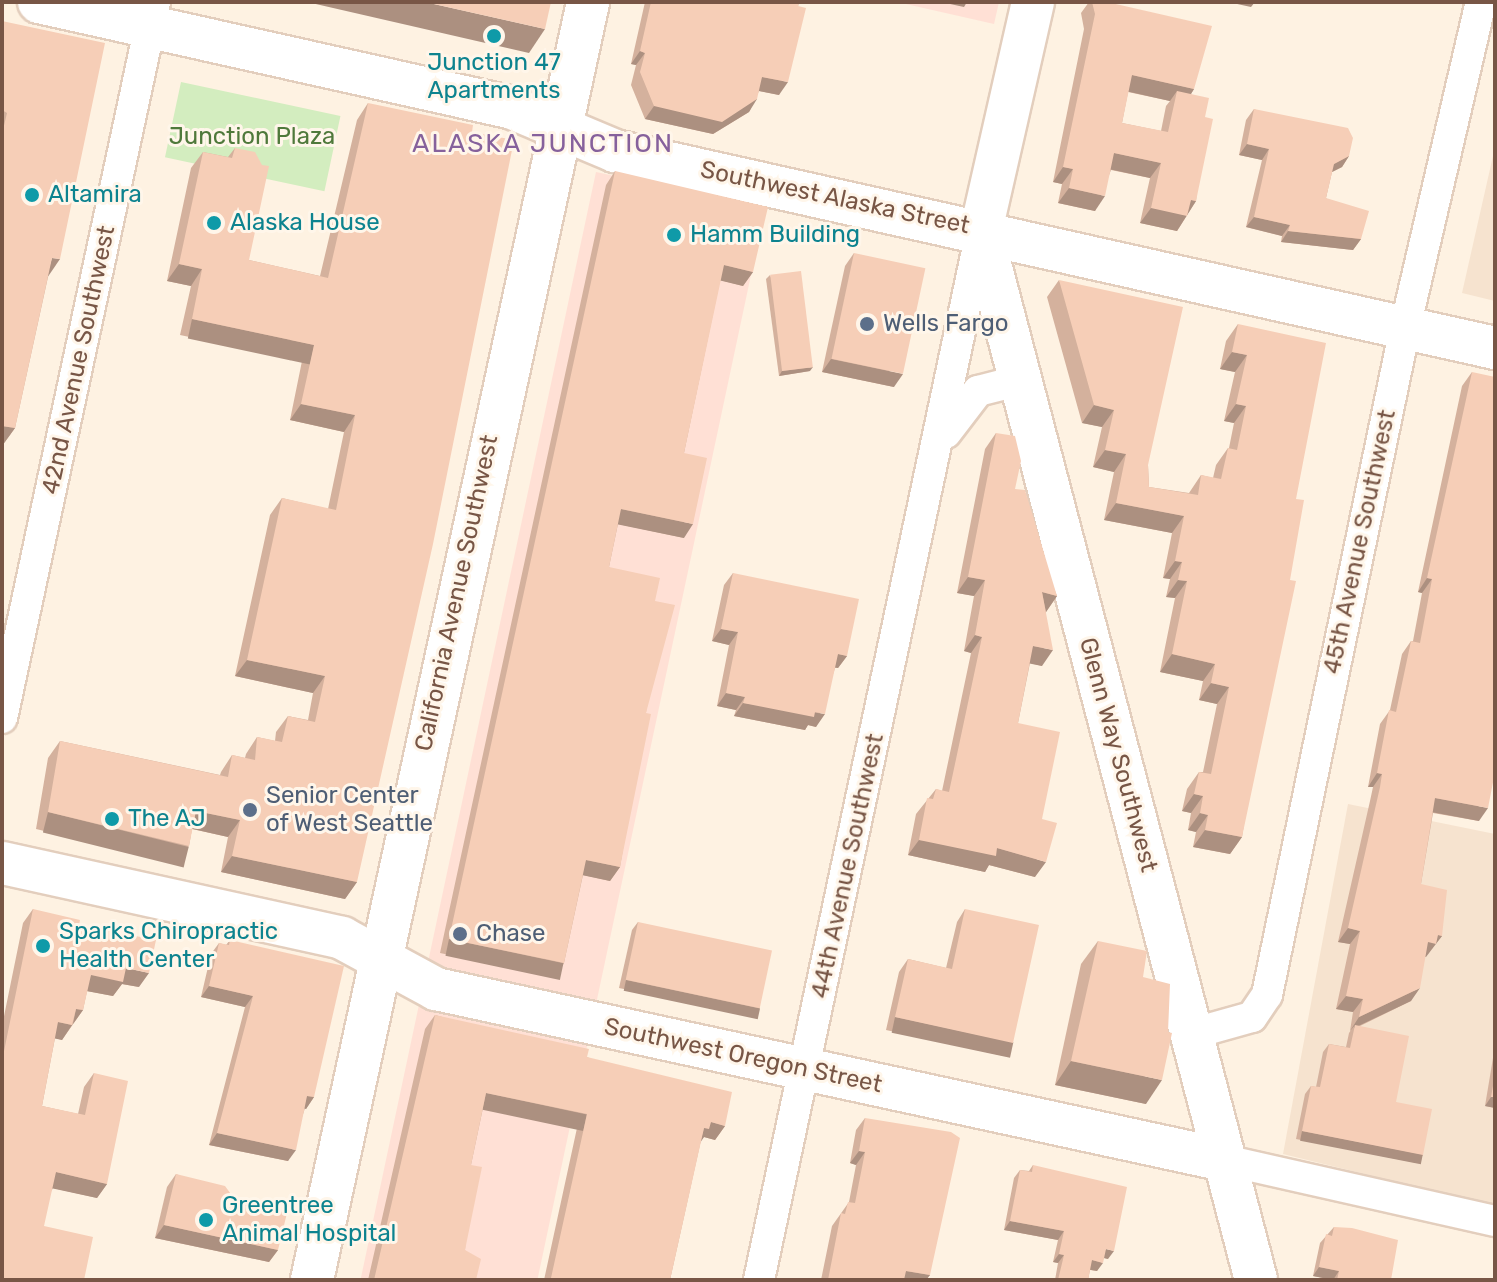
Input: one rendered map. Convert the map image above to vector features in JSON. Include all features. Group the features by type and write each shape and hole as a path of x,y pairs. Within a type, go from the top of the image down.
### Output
{"street":[{"name":"Southwest Alaska Street","path":"39,2 153,14 510,107 615,151 981,230 1495,348"},
{"name":"California Avenue Southwest","path":"312,1280 379,954 558,126 588,2"},
{"name":"44th Avenue Southwest","path":"759,1280 806,1070 981,230 1033,2"},
{"name":"45th Avenue Southwest","path":"1191,1034 1252,1017 1267,995 1405,328 1481,2"},
{"name":"42nd Avenue Southwest","path":"2,718 153,14"},
{"name":"Glenn Way Southwest","path":"981,230 1256,1280"},
{"name":"44th Avenue Southwest","path":"935,452 968,398 995,384 1021,380"},
{"name":"Southwest Oregon Street","path":"2,863 342,938 379,954 436,989 1495,1221"}],"shaded area":[{"path":"897,2 999,2 994,24"},
{"path":"1495,147 1495,301 1462,293"},
{"path":"596,172 765,208 537,1280 360,1280"},
{"path":"1348,804 1495,834 1495,1206 1283,1154"}],"green space":[{"name":"Junction Plaza","path":"181,82 340,116 324,191 165,157"}],"building":[{"path":"425,2 551,2 545,29"},
{"path":"651,2 799,2 798,6 806,8 788,82 762,77 757,99 722,122 654,106 640,72 645,53 640,51"},
{"path":"1092,2 1107,2 1212,26 1194,89 1132,75 1122,123 1168,132 1177,91 1209,98 1205,117 1213,119 1196,201 1191,200 1187,216 1151,208 1161,163 1114,153 1105,196 1069,188 1073,169 1063,167 1095,14"},
{"name":"Altamira","path":"2,21 105,43 60,259 52,258 15,428 2,426 2,134 7,113 2,110"},
{"path":"368,103 473,125 472,132 514,140 433,544 357,882 232,856 240,820 196,811 189,846 48,812 60,741 228,777 232,755 255,760 257,737 282,742 288,716 315,722 325,676 247,660 282,498 336,510 355,415 301,404 314,345 192,319 202,269 179,264 203,152 232,158 235,148 255,152 262,165 269,166 249,260 328,278"},
{"path":"1254,109 1348,128 1353,138 1349,156 1334,164 1326,198 1369,211 1361,239 1288,231 1290,225 1254,217 1269,149 1247,144"},
{"path":"615,171 768,207 753,272 724,265 684,453 707,458 693,524 621,509 609,567 660,578 655,601 675,605 646,713 651,714 620,867 586,860 564,963 449,939"},
{"name":"Wells Fargo","path":"854,253 925,268 903,374 832,359"},
{"path":"801,271 813,367 782,371 770,275"},
{"path":"1059,280 1183,307 1148,465 1149,487 1198,495 1201,475 1221,479 1228,448 1237,450 1246,406 1236,404 1247,355 1232,352 1238,324 1326,343 1296,499 1304,500 1290,580 1296,581 1242,837 1205,830 1208,815 1200,813 1203,796 1194,794 1199,772 1211,774 1229,687 1211,683 1215,664 1172,654 1187,581 1178,580 1182,562 1175,561 1184,516 1116,503 1126,454 1105,450 1114,410 1094,405"},
{"path":"1472,372 1495,377 1495,772 1488,808 1435,798 1421,884 1447,890 1442,936 1438,935 1436,944 1428,942 1420,988 1359,1017 1363,999 1346,996 1360,931 1348,928 1380,787 1382,774 1377,773 1389,710 1396,712 1411,641 1420,643 1432,579 1427,578"},
{"path":"996,433 1015,436 1021,461 1015,489 1025,490 1057,596 1042,592 1053,650 1033,646 1018,723 1060,732 1042,819 1057,823 1046,862 997,848 996,856 919,840 927,798 933,799 936,789 949,792 982,637 975,635 985,580 968,577"},
{"path":"733,573 859,599 847,656 838,654 825,714 815,712 814,717 743,703 745,697 726,693 738,632 721,629"},
{"path":"33,909 80,920 79,925 156,940 149,973 126,968 123,982 91,975 83,1010 76,1009 72,1025 58,1022 42,1106 85,1115 94,1073 128,1081 107,1184 56,1172 44,1226 93,1237 84,1280 2,1280 2,1061"},
{"path":"965,909 1039,925 1013,1043 895,1017 908,959 952,969"},
{"path":"638,922 772,950 760,1008 626,980"},
{"path":"230,940 344,966 314,1097 307,1096 296,1150 217,1133 253,996 209,986 219,943 229,945"},
{"path":"1098,941 1147,951 1143,977 1170,984 1168,1032 1172,1033 1162,1080 1071,1061"},
{"path":"435,1015 589,1049 587,1057 732,1092 725,1126 711,1122 709,1129 704,1128 670,1280 551,1278 587,1114 486,1093 471,1165 482,1167 465,1250 481,1259 476,1280 374,1280"},
{"path":"1355,1025 1409,1036 1396,1102 1432,1109 1423,1155 1302,1131 1311,1086 1320,1087 1329,1044 1350,1048"},
{"path":"1495,1075 1495,1097 1491,1097"},
{"path":"865,1118 951,1132 960,1138 930,1275 906,1271 904,1280 828,1280 841,1213 845,1214 848,1202 855,1203 865,1152 859,1151"},
{"path":"1033,1165 1127,1187 1114,1251 1106,1249 1103,1263 1092,1260 1088,1280 1058,1280 1064,1255 1059,1254 1064,1231 1010,1221 1020,1170 1032,1172"},
{"name":"Greentree Animal Hospital","path":"176,1174 225,1186 236,1201 287,1213 278,1250 164,1225"},
{"path":"1334,1227 1352,1228 1398,1240 1391,1280 1337,1280 1339,1271 1319,1267 1326,1234 1332,1236"}],"place":[{"name":"Junction 47 Apartments","path":"494,36"},
{"name":"Altamira","path":"32,195"},
{"name":"Alaska House","path":"214,223"},
{"name":"Hamm Building","path":"674,235"},
{"name":"Wells Fargo","path":"867,324"},
{"name":"Senior Center of West Seattle","path":"250,810"},
{"name":"The AJ","path":"112,819"},
{"name":"Chase","path":"460,934"},
{"name":"Sparks Chiropractic Health Center","path":"43,946"},
{"name":"Greentree Animal Hospital","path":"206,1220"}],"district":[{"name":"ALASKA JUNCTION","path":"543,144"}]}
